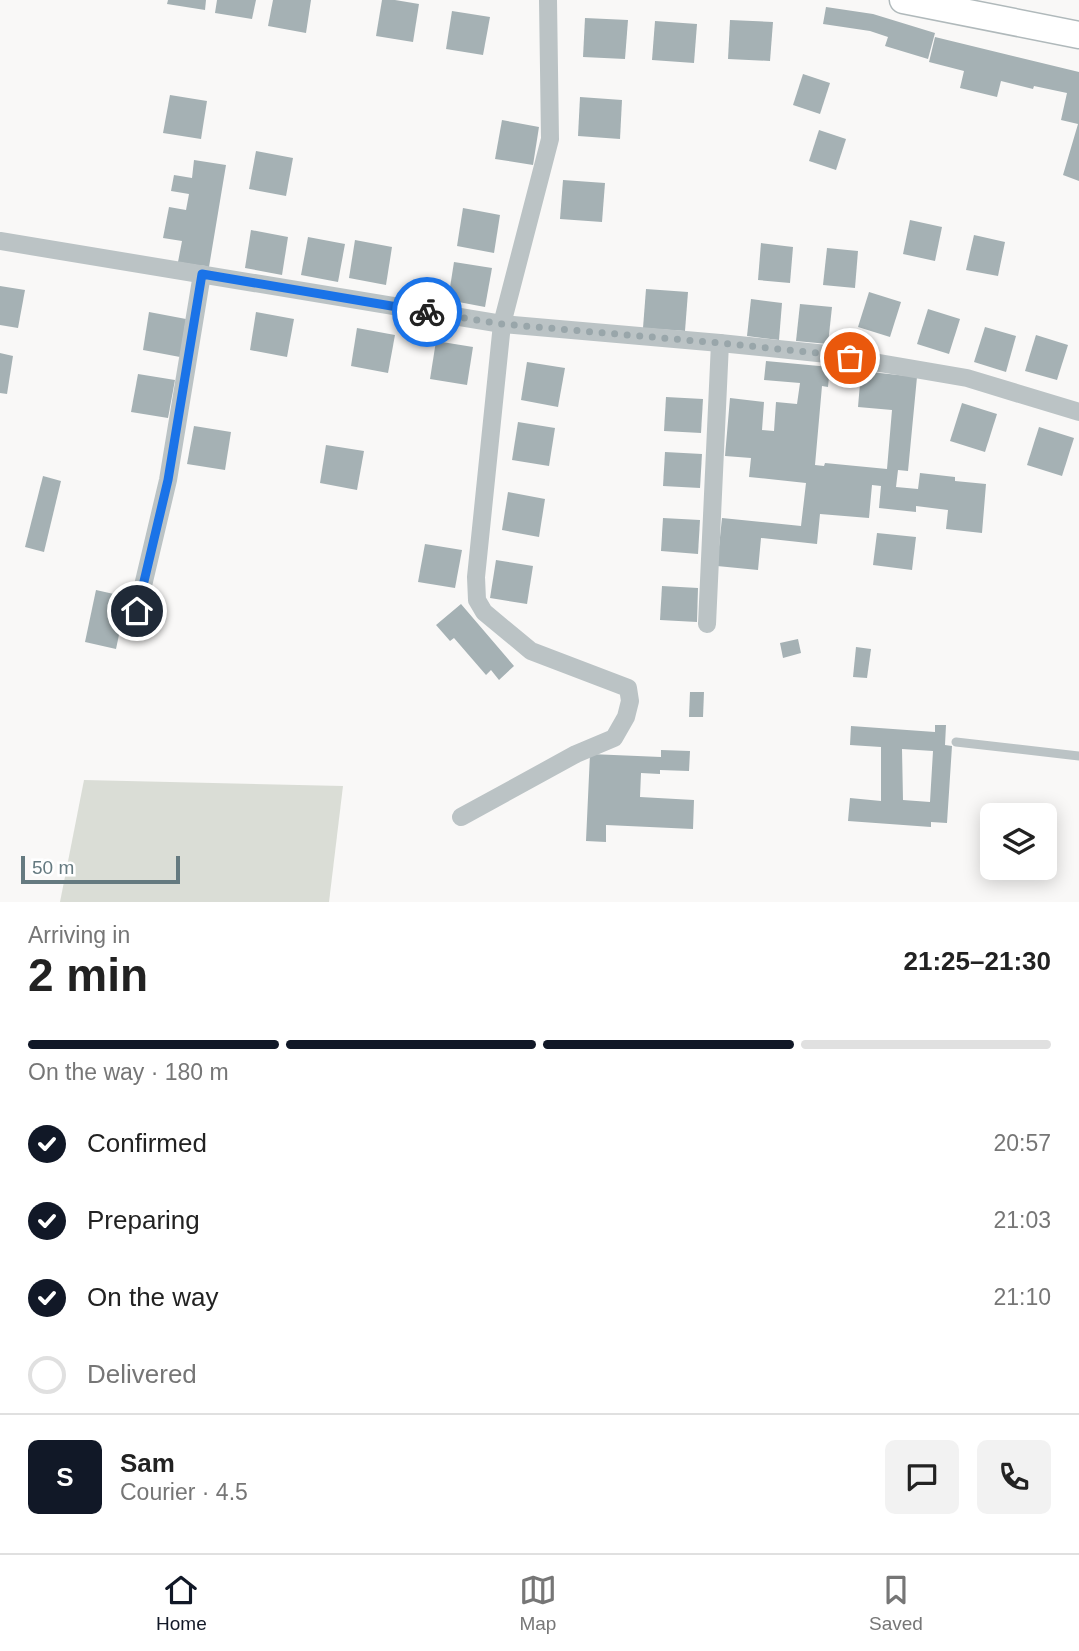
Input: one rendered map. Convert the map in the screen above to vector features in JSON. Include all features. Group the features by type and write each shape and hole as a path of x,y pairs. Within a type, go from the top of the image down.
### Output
{"main road":[{"path":"903,0 1079,35"}],"street":[{"path":"461,817 576,754 614,738 626,717 630,701 628,688 531,651 484,612 477,600 476,578 502,324 550,139 548,0"},
{"path":"0,241 502,324 827,354 967,378 1079,412"},
{"path":"137,611 168,480 202,274"},
{"path":"707,624 720,343"}],"lane":[{"path":"956,742 1079,756"}],"shaded area":[{"path":"84,780 343,786 329,902 60,902"}],"building":[{"path":"168,0 206,0 205,10 167,4"},
{"path":"217,0 256,0 252,19 215,13"},
{"path":"273,0 311,0 306,33 268,26"},
{"path":"382,0 419,4 413,42 376,36"},
{"path":"826,7 873,14 935,33 928,59 885,46 888,37 870,31 823,24"},
{"path":"452,11 490,17 483,55 446,49"},
{"path":"585,18 628,20 625,59 583,57"},
{"path":"730,20 773,22 770,61 728,59"},
{"path":"655,21 697,24 694,63 652,60"},
{"path":"935,37 1079,72 1079,181 1063,175 1078,124 1061,120 1067,93 1034,86 1033,89 1001,81 997,97 960,88 964,71 929,62"},
{"path":"803,74 830,83 820,114 793,105"},
{"path":"170,95 207,101 201,139 163,133"},
{"path":"580,97 622,100 620,139 578,136"},
{"path":"502,120 539,127 533,165 495,159"},
{"path":"819,130 846,139 836,170 809,161"},
{"path":"256,151 293,158 286,196 249,189"},
{"path":"194,160 226,165 209,267 178,262 182,241 163,238 169,207 186,210 189,194 171,191 174,175 192,178"},
{"path":"563,180 605,183 602,222 560,219"},
{"path":"463,208 500,215 494,253 457,246"},
{"path":"910,220 942,227 935,261 903,254"},
{"path":"251,230 288,237 282,275 245,268"},
{"path":"974,235 1005,242 998,276 966,270"},
{"path":"308,237 345,244 338,282 301,275"},
{"path":"355,240 392,247 386,285 349,278"},
{"path":"761,243 793,247 790,283 758,280"},
{"path":"827,248 858,251 855,288 823,285"},
{"path":"454,262 492,268 485,307 448,300"},
{"path":"0,286 25,290 18,328 0,325"},
{"path":"646,289 688,292 685,331 643,328"},
{"path":"869,292 901,302 890,337 858,327"},
{"path":"751,299 782,303 779,340 747,336"},
{"path":"800,304 832,307 828,344 796,341"},
{"path":"928,309 960,319 949,354 917,344"},
{"path":"149,312 186,319 180,357 143,350"},
{"path":"256,312 294,319 287,357 250,350"},
{"path":"985,327 1016,336 1006,372 974,362"},
{"path":"357,328 395,335 388,373 351,366"},
{"path":"1036,335 1068,345 1057,380 1025,371"},
{"path":"436,341 473,347 467,385 430,379"},
{"path":"0,353 13,356 7,394 0,393"},
{"path":"766,361 830,367 828,387 822,386 815,465 824,466 825,463 887,469 892,410 858,407 861,371 917,377 908,471 898,470 896,487 918,489 920,473 955,477 955,481 986,484 982,533 946,529 948,510 916,506 916,512 879,508 881,486 872,485 869,518 820,514 817,544 761,538 758,570 717,566 722,518 801,526 806,483 749,477 751,458 725,456 730,398 764,402 762,430 774,431 776,402 797,404 800,383 764,380"},
{"path":"527,362 565,368 558,407 521,400"},
{"path":"138,374 175,380 168,418 131,412"},
{"path":"666,397 703,399 701,433 664,431"},
{"path":"962,403 997,414 985,452 950,441"},
{"path":"518,422 555,428 549,466 512,460"},
{"path":"194,426 231,432 225,470 187,464"},
{"path":"1039,427 1074,438 1062,476 1027,465"},
{"path":"326,445 364,451 357,490 320,483"},
{"path":"665,452 702,454 700,488 663,486"},
{"path":"43,476 61,481 44,552 25,547"},
{"path":"508,492 545,499 539,537 502,530"},
{"path":"663,518 700,520 698,554 661,551"},
{"path":"877,533 916,537 912,570 873,565"},
{"path":"425,544 462,550 455,588 418,582"},
{"path":"496,560 533,566 527,604 490,598"},
{"path":"662,586 698,588 697,622 660,620"},
{"path":"96,590 127,597 116,649 85,642"},
{"path":"461,604 514,666 499,680 491,670 486,675 454,638 450,641 436,625"},
{"path":"798,639 801,653 783,658 780,643"},
{"path":"856,647 871,649 867,678 853,677"},
{"path":"690,692 704,692 703,717 689,717"},
{"path":"935,725 946,725 945,745 952,746 947,823 931,822 931,827 848,821 850,798 881,801 881,747 850,745 851,726 935,732","holes":["902,749 933,751 930,802 903,800"]},
{"path":"661,750 690,751 689,771 660,770 660,774 641,773 640,797 694,800 693,829 606,825 606,842 586,841 590,754 661,757"}],"way so far":[{"path":"427,312 502,324 720,343 850,358"}],"route":[{"path":"137,611 168,480 202,274 427,312"}]}
